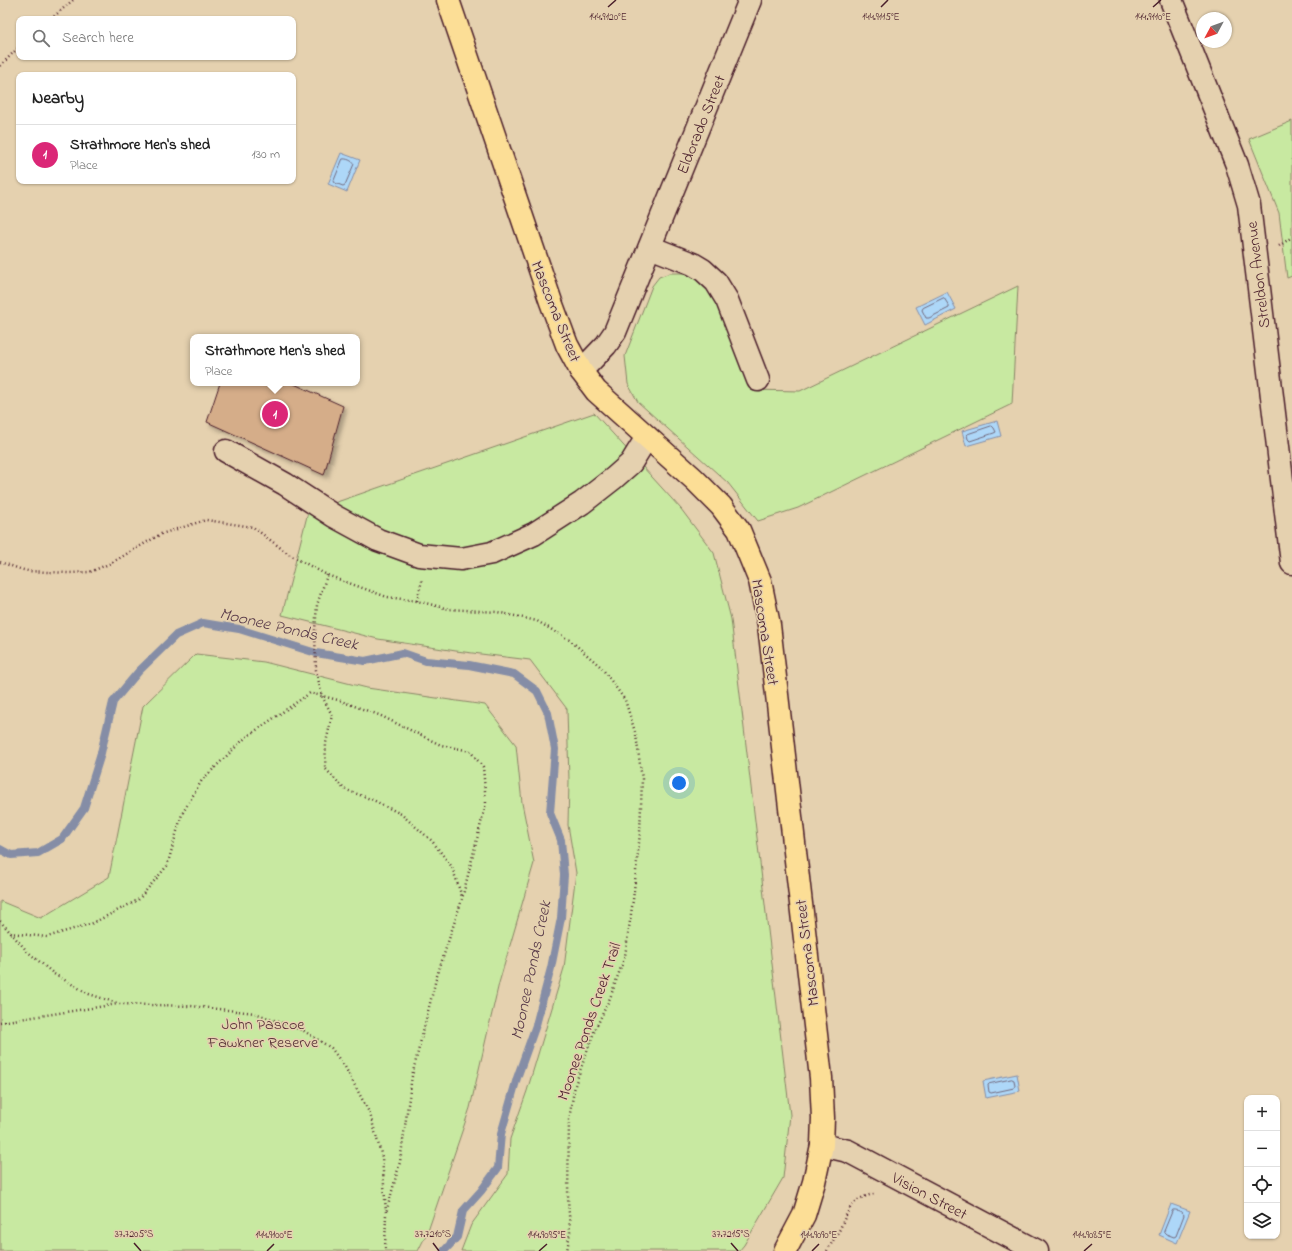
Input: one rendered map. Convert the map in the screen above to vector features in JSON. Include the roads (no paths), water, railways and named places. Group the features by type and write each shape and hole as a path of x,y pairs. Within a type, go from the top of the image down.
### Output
{"main road":[{"name":"Mascoma Street","path":"448,0 567,345 581,371 596,391 694,479 721,506 739,530 760,581 769,625 821,1078 823,1118 822,1145 814,1182 804,1215 785,1251"}],"street":[{"name":"Eldorado Street","path":"581,371 606,345 615,332 750,0"},
{"name":"Streldon Avenue","path":"1171,0 1237,165 1249,205 1292,564"},
{"path":"650,247 693,264 703,270 716,282 727,300 758,380"},
{"path":"226,451 285,484 334,516 378,540 418,555 461,559 492,552 534,534 614,478 630,463 647,438"},
{"name":"Vision Street","path":"822,1145 848,1151 1037,1251"}],"water":[{"path":"341,153 360,160 347,192 328,184"},
{"path":"947,292 956,309 925,325 916,307"},
{"path":"997,421 1001,436 966,446 962,431"},
{"path":"1017,1074 1020,1091 986,1098 983,1081"},
{"path":"1171,1204 1190,1211 1177,1243 1159,1235"}],"waterway":[{"name":"Moonee Ponds Creek","path":"0,849 11,855 38,853 62,839 84,808 100,757 113,702 139,671 176,635 203,623 239,629 316,653 365,661 403,653 426,661 469,665 514,674 537,691 548,713 555,749 550,813 561,840 564,875 561,918 551,968 536,1025 517,1078 501,1134 498,1168 481,1191 463,1211 457,1237 444,1251"}],"place":[{"name":"Strathmore Men's shed","path":"275,414"}],"park label":[{"name":"John Pascoe Fawkner Reserve","path":"263,1032"}]}
